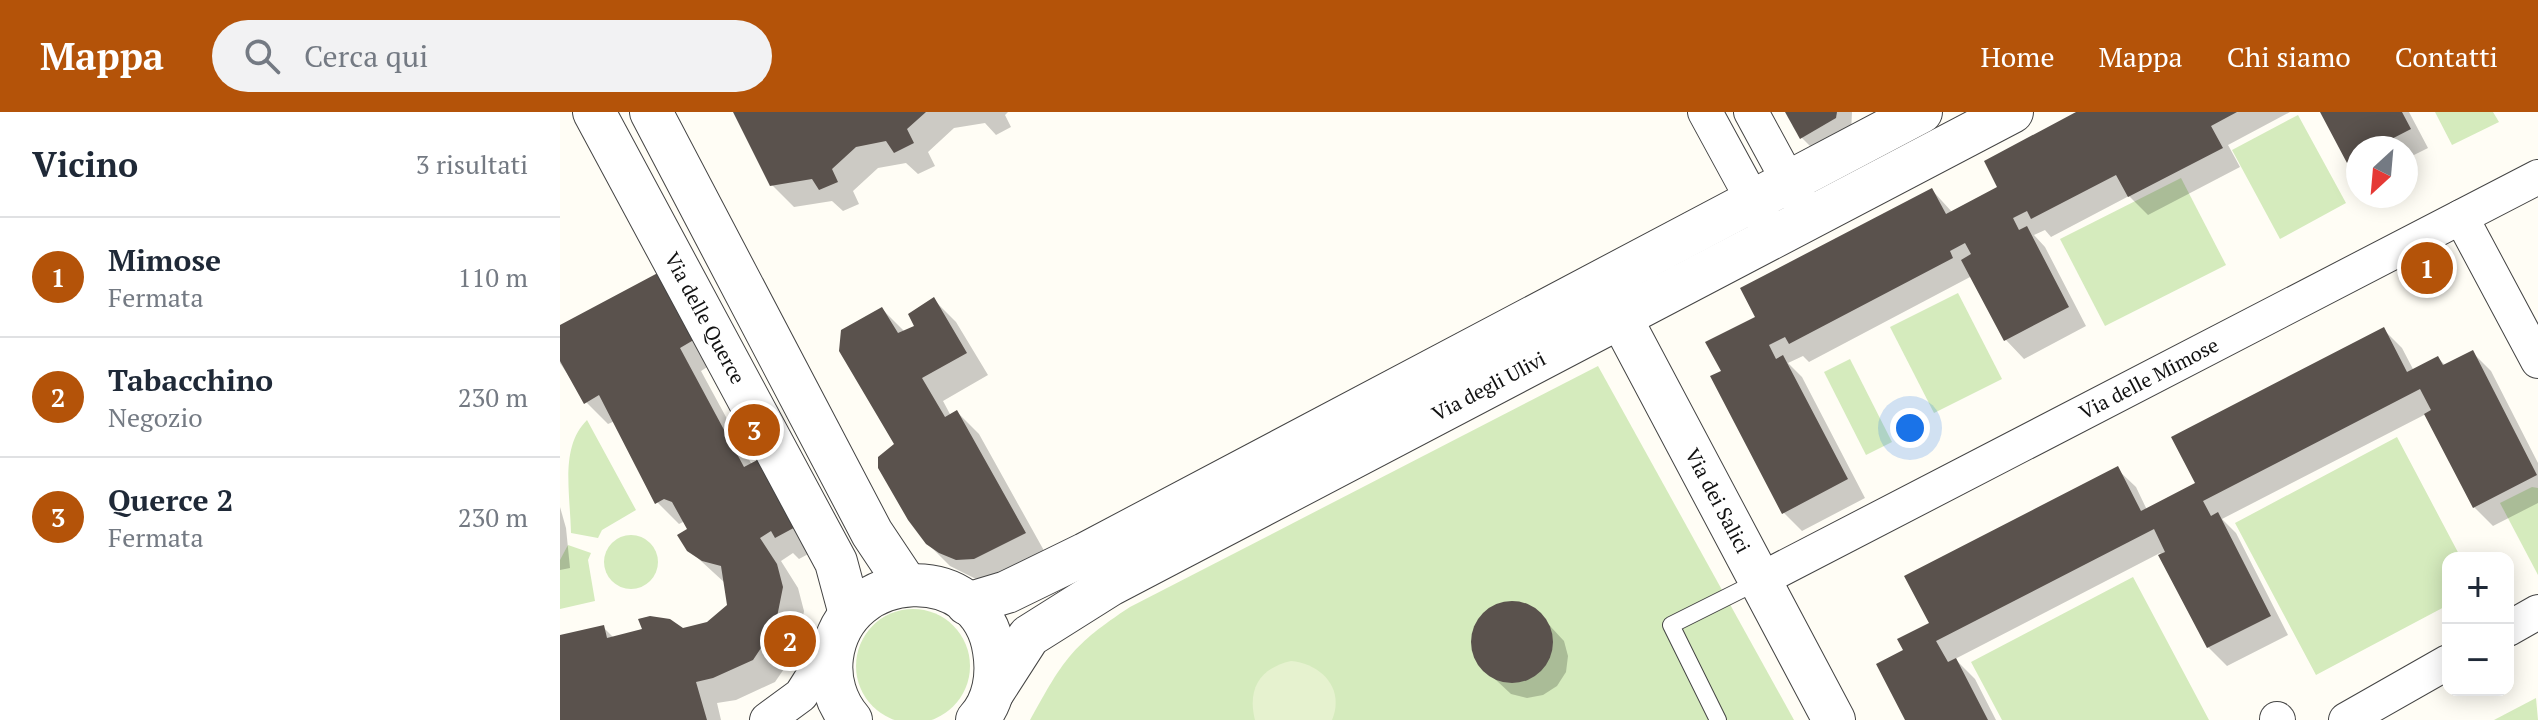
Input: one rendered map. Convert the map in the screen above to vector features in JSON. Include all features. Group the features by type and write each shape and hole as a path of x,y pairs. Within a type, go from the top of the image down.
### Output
{"street":[{"name":"Via delle Querce","path":"594,112 836,562 842,628 831,669 835,694 851,720"},
{"path":"651,112 864,519 906,584"},
{"path":"1705,112 1771,191 1791,228"},
{"path":"1751,112 1771,191"},
{"name":"Via degli Ulivi","path":"985,706 1029,636 1110,585 1611,300 1771,191 1921,112"},
{"name":"Via degli Ulivi","path":"967,604 1007,592 1611,300 1791,228 2012,112"},
{"name":"Via delle Mimose","path":"1760,580 2538,177"},
{"path":"2461,217 2538,361"},
{"name":"Via dei Salici","path":"1611,300 1834,720"},
{"path":"767,720 801,695 842,628 875,594 906,584 949,592 967,604 983,622 993,643 997,668 985,706"},
{"path":"2514,626 2538,612"},
{"path":"2346,720 2442,665"}],"lane":[{"path":"1718,720 1671,625 1760,580"}],"green space":[{"path":"2435,112 2493,112 2499,122 2452,145"},
{"path":"2298,115 2346,203 2280,239 2232,150"},
{"path":"2181,178 2226,265 2105,326 2060,239"},
{"path":"1958,293 2002,379 1934,413 1890,327"},
{"path":"1850,359 1892,442 1866,455 1824,372"},
{"path":"1598,366 1794,720 1030,720 1051,682 1071,655 1095,632 1130,607"},
{"path":"587,420 636,510 602,530 598,538 571,533 568,471 573,443"},
{"path":"2397,437 2458,552 2442,552 2442,608 2316,675 2235,523"},
{"path":"2532,487 2538,488 2538,575 2500,503"},
{"path":"631,535 650,543 658,562 650,581 631,589 612,581 604,562 612,543"},
{"path":"568,545 591,553 588,560 595,601 560,609 560,560"},
{"path":"2133,577 2209,720 2002,720 1971,662"},
{"path":"902,610 924,610 945,619 960,634 969,655 969,677 960,698 945,713 928,721 898,721 881,713 866,698 857,677 857,655 866,634 881,619"},
{"path":"1291,661 1312,667 1328,680 1335,698 1332,720 1255,720 1253,699 1258,682 1271,669"},
{"path":"2536,698 2538,720 2494,720"}],"building":[{"path":"733,112 926,112 907,129 914,143 894,153 886,141 856,147 832,169 838,182 819,190 812,179 770,186"},
{"path":"1785,112 1837,112 1836,118 1800,139"},
{"path":"2076,112 2237,112 2211,126 2223,148 2128,197 2116,175 2031,219 2027,211 2013,218 2019,230 2027,226 2069,307 2004,341 1961,260 1971,254 1965,243 1950,251 1953,258 1789,344 1785,337 1769,345 1776,359 1783,355 1848,479 1782,514 1710,376 1721,371 1705,342 1755,317 1740,288 1932,188 1946,214 1997,187 1984,161"},
{"path":"2320,112 2402,112 2411,129 2397,136 2346,136 2346,161"},
{"path":"669,267 697,338 680,348 744,467 765,456 801,524 775,538 771,531 760,538 777,564 783,587 775,627 753,660 696,682 707,720 560,720 560,635 604,625 607,638 642,629 638,619 650,616 670,619 683,628 707,622 727,605 721,566 702,561 687,551 677,535 687,529 672,502 664,499 655,504 599,395 584,404 560,361 560,325"},
{"path":"934,297 967,353 922,378 945,417 957,410 1026,533 974,559 956,560 939,553 926,544 908,520 878,468 878,457 894,444 839,351 841,330 882,307 898,333 914,326 908,314"},
{"path":"2384,327 2407,372 2438,356 2443,365 2473,350 2537,475 2473,508 2424,414 2431,410 2420,389 2203,501 2211,516 2218,512 2271,616 2207,648 2158,555 2165,552 2154,529 1936,641 1948,662 1956,658 1988,720 1905,720 1876,664 1903,650 1897,639 1929,623 1904,576 2118,466 2141,511 2195,483 2171,437"},
{"path":"1512,601 1528,604 1541,613 1550,626 1553,642 1550,658 1541,671 1528,680 1512,683 1496,680 1483,671 1474,658 1471,642 1474,626 1483,613 1496,604"}],"place":[{"name":"Mimose","path":"2427,268"},
{"name":"Querce 2","path":"754,430"},
{"name":"Tabacchino","path":"790,641"}]}
